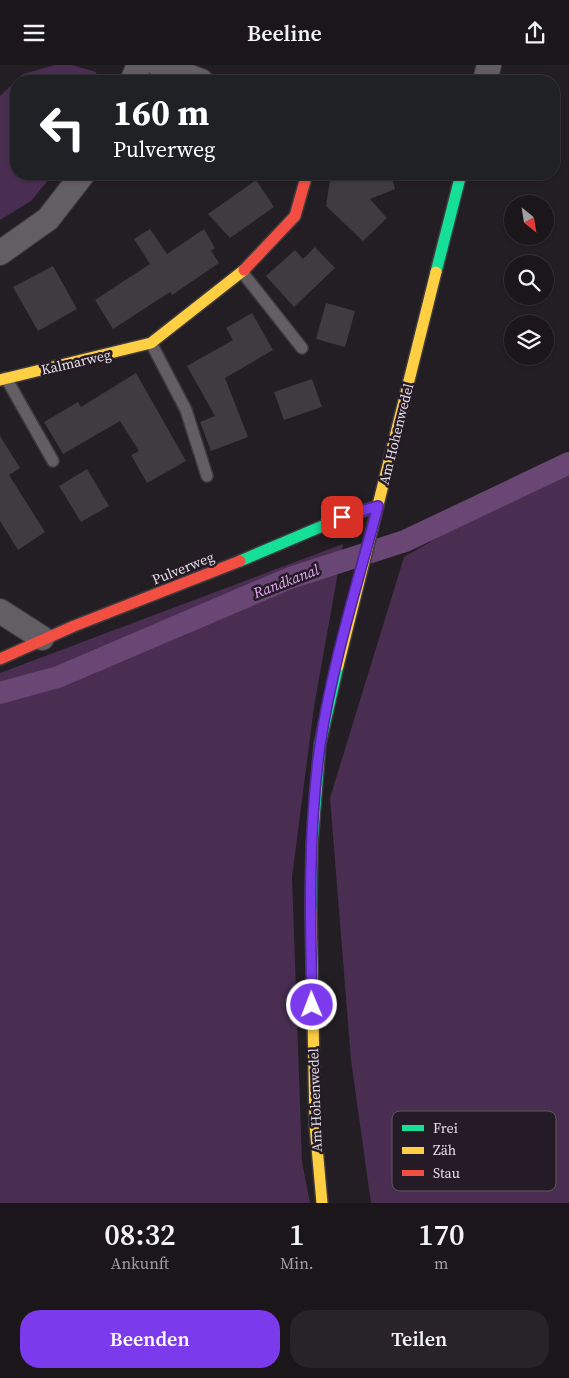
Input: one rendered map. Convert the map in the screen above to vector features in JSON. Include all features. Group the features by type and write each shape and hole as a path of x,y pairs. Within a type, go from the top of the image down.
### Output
{"street":[{"path":"159,65 185,75"},
{"path":"0,253 48,219 77,180"},
{"name":"Kalmarweg","path":"3,379 151,343 242,272 296,216 305,180"},
{"name":"Am Hohenwedel","path":"322,1203 315,1125 311,969 315,795 320,745 329,697 460,180"},
{"name":"Pulverweg","path":"0,659 42,638 203,577 342,517 378,506"},
{"path":"0,611 42,638"}],"lane":[{"path":"242,272 302,348"},
{"path":"151,343 186,410 207,476"},
{"path":"3,379 53,461"}],"shaded area":[{"path":"55,65 72,65 96,72 97,75 22,75"},
{"path":"10,86 10,180 48,180 31,201 0,220 0,96"},
{"path":"569,462 569,1203 371,1203 351,1060 330,798 404,557"},
{"path":"343,544 314,707 292,877 302,1162 310,1203 0,1203 0,673"}],"building":[{"path":"256,180 274,207 230,238 208,214"},
{"path":"330,180 393,180 395,189 370,199 387,218 363,241 326,206"},
{"path":"150,229 167,254 204,229 215,248 211,251 219,263 172,295 170,292 113,329 95,300 150,264 134,239"},
{"path":"315,247 335,268 294,307 266,276 295,250 303,259"},
{"path":"53,266 77,309 38,331 13,287"},
{"path":"326,303 355,311 345,347 316,339"},
{"path":"252,313 273,350 225,378 248,437 211,451 200,422 215,416 187,366 233,340 226,328"},
{"path":"136,373 186,461 147,483 131,455 139,451 120,421 63,454 44,422 78,402 81,407"},
{"path":"312,379 322,407 284,420 274,392"},
{"path":"0,436 20,468 9,475 45,532 18,550 0,521"},
{"path":"87,469 109,506 81,522 59,486"}],"waterway":[{"name":"Randkanal","path":"0,693 58,677 290,578 405,541 569,463"}],"traffic: fast":[{"path":"436,272 459,180"},
{"path":"240,561 332,522 377,506"},
{"path":"311,910 312,845 320,744 338,666"}],"traffic: slow":[{"path":"0,380 151,343 244,270"},
{"path":"338,666 436,272"},
{"path":"311,910 315,1125 322,1203"}],"traffic: jam":[{"path":"244,270 295,216 305,180"},
{"path":"0,659 74,626 240,561"}],"route":[{"path":"312,1005 312,845 320,745 329,697 378,506 342,517"}]}
